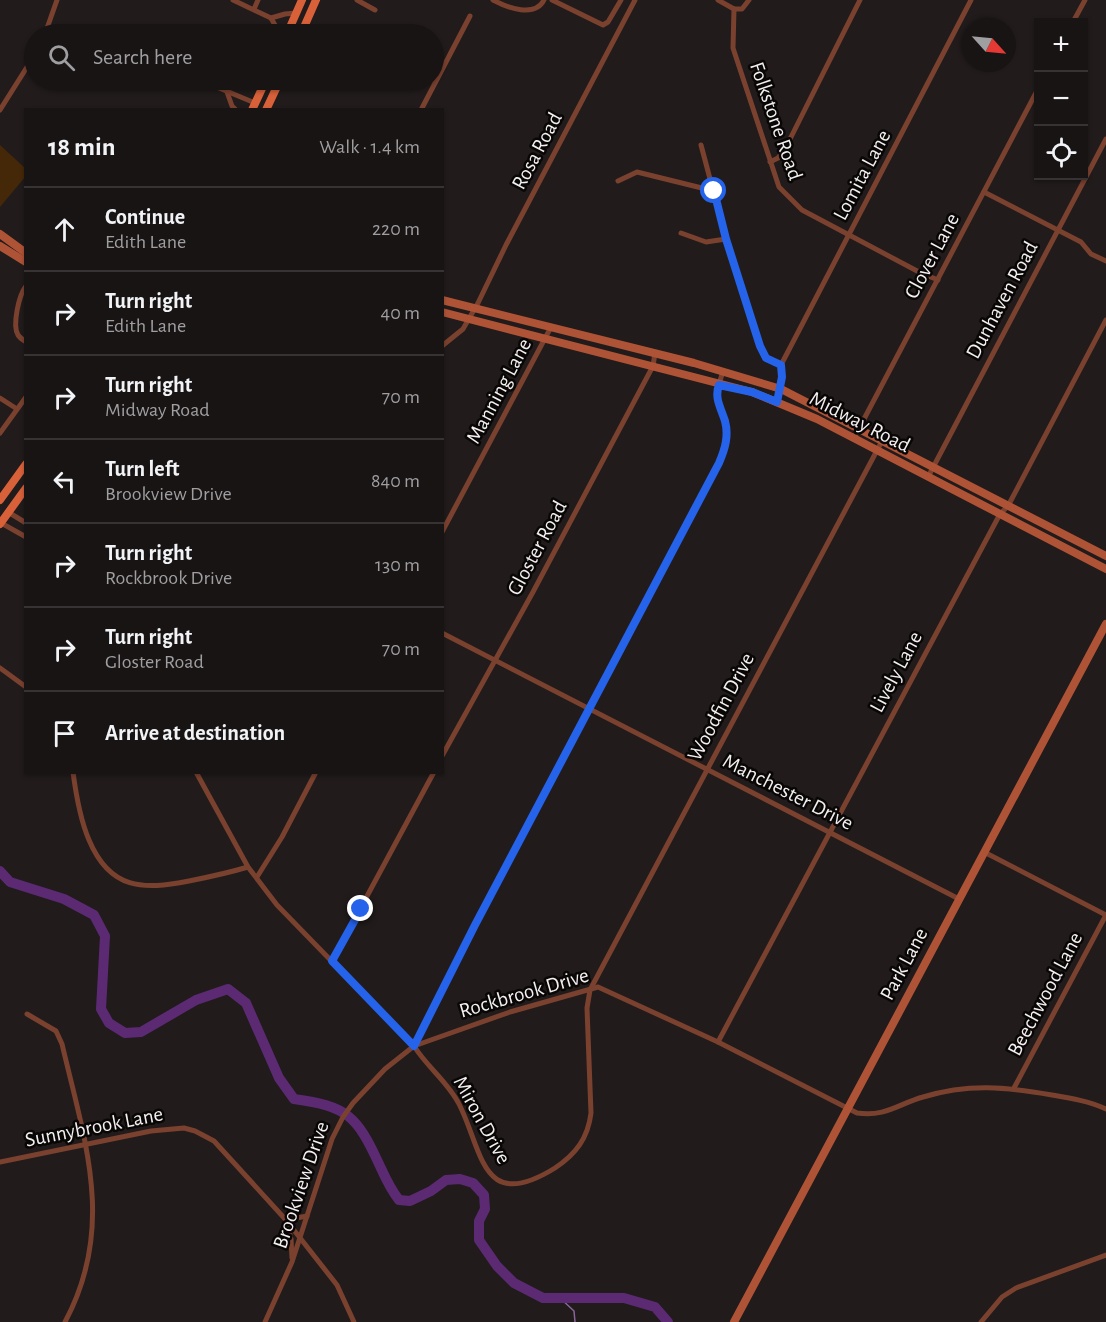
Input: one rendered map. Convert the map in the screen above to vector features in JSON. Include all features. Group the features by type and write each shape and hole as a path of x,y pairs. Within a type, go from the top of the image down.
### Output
{"main road":[{"path":"291,24 302,0"},
{"path":"305,24 316,0"},
{"path":"254,106 261,90"},
{"path":"266,108 275,90"},
{"path":"0,234 24,252"},
{"path":"0,246 24,261"},
{"name":"Midway Road","path":"444,300 655,353 781,389 1106,556"},
{"name":"Midway Road","path":"444,312 752,392 854,438 1106,569"},
{"path":"0,500 24,467"},
{"path":"0,522 4,512 24,490"},
{"name":"Park Lane","path":"734,1322 1106,624"}],"street":[{"path":"49,24 57,0"},
{"path":"233,0 271,18 274,24"},
{"path":"254,9 258,0"},
{"path":"357,0 375,10"},
{"path":"493,0 505,6 536,10 544,0"},
{"path":"552,0 603,25 608,22 621,0"},
{"name":"Rosa Road","path":"444,344 459,333 469,318 635,0"},
{"path":"717,0 734,9 742,9 749,0"},
{"path":"770,162 784,151 860,0"},
{"name":"Lomita Lane","path":"781,365 971,0"},
{"path":"1075,18 1085,0"},
{"name":"Folkstone Road","path":"734,9 733,48 779,187 802,210 938,280"},
{"path":"271,18 296,13"},
{"path":"444,66 470,16"},
{"path":"0,110 24,72"},
{"path":"222,90 254,106"},
{"path":"422,108 431,90"},
{"path":"227,92 234,108"},
{"name":"Clover Lane","path":"854,438 1034,97"},
{"name":"Dunhaven Road","path":"928,477 1106,139"},
{"path":"701,145 726,239 760,346 766,358 781,365 781,389 777,402"},
{"path":"618,181 637,172 714,191"},
{"path":"984,192 1081,242 1091,254 1106,261"},
{"path":"681,232 706,242 726,239"},
{"path":"24,289 21,293 16,327 24,340"},
{"name":"Lively Lane","path":"718,1042 1106,320"},
{"name":"Manning Lane","path":"444,528 550,328"},
{"name":"Gloster Road","path":"444,752 533,592 653,366 655,353"},
{"name":"Brookview Drive","path":"265,1322 292,1262 332,1139 343,1116 385,1069 414,1046 475,925 724,452 726,430 717,400 717,391 723,371"},
{"path":"0,398 16,409"},
{"path":"0,433 24,399"},
{"name":"Woodfin Drive","path":"590,990 882,441"},
{"path":"4,512 24,522"},
{"path":"0,522 24,536"},
{"name":"Manchester Drive","path":"444,634 959,899"},
{"path":"0,668 24,686"},
{"path":"72,774 80,811 90,842 108,869 126,882 145,886 166,886 248,867"},
{"path":"198,774 221,822 248,867 277,905 414,1046"},
{"path":"257,877 282,837 315,774"},
{"path":"332,961 433,774"},
{"path":"984,852 1106,915"},
{"name":"Beechwood Lane","path":"1014,1088 1106,915"},
{"name":"Rockbrook Drive","path":"414,1046 510,1012 598,987 718,1042 857,1113 873,1115 890,1111 921,1097 952,1089 993,1086 1080,1100 1106,1109"},
{"name":"Miron Drive","path":"414,1046 448,1087 459,1105 486,1170 503,1183 513,1184 530,1179 552,1169 571,1156 585,1139 589,1127 591,1113 587,1008 590,990"},
{"path":"27,1014 56,1031 62,1044 86,1145 92,1188 93,1231 88,1262 83,1283 65,1322"},
{"name":"Sunnybrook Lane","path":"0,1162 170,1128 195,1131 222,1148 323,1264 337,1285 354,1322"},
{"path":"292,1262 291,1239 286,1220 307,1216"},
{"path":"981,1322 1002,1297 1016,1288 1106,1255"}],"shaded area":[{"path":"0,145 24,167 24,178 0,207"}],"waterway":[{"path":"0,871 10,882 64,899 94,915 105,936 101,1009 109,1023 125,1033 141,1032 196,1000 228,989 246,1003 279,1078 294,1099 327,1105 348,1116 364,1135 399,1200 410,1201 431,1191 446,1180 460,1179 473,1183 484,1195 485,1209 479,1221 479,1240 497,1266 514,1283 543,1298 624,1298 655,1307 668,1322"},
{"path":"560,1298 574,1311 575,1322"}],"route":[{"path":"361,909 332,961 414,1046 475,925 719,463 726,443 726,430 717,400 719,385 752,392 777,402 781,389 781,365 766,358 760,346 726,239 714,191"}]}
